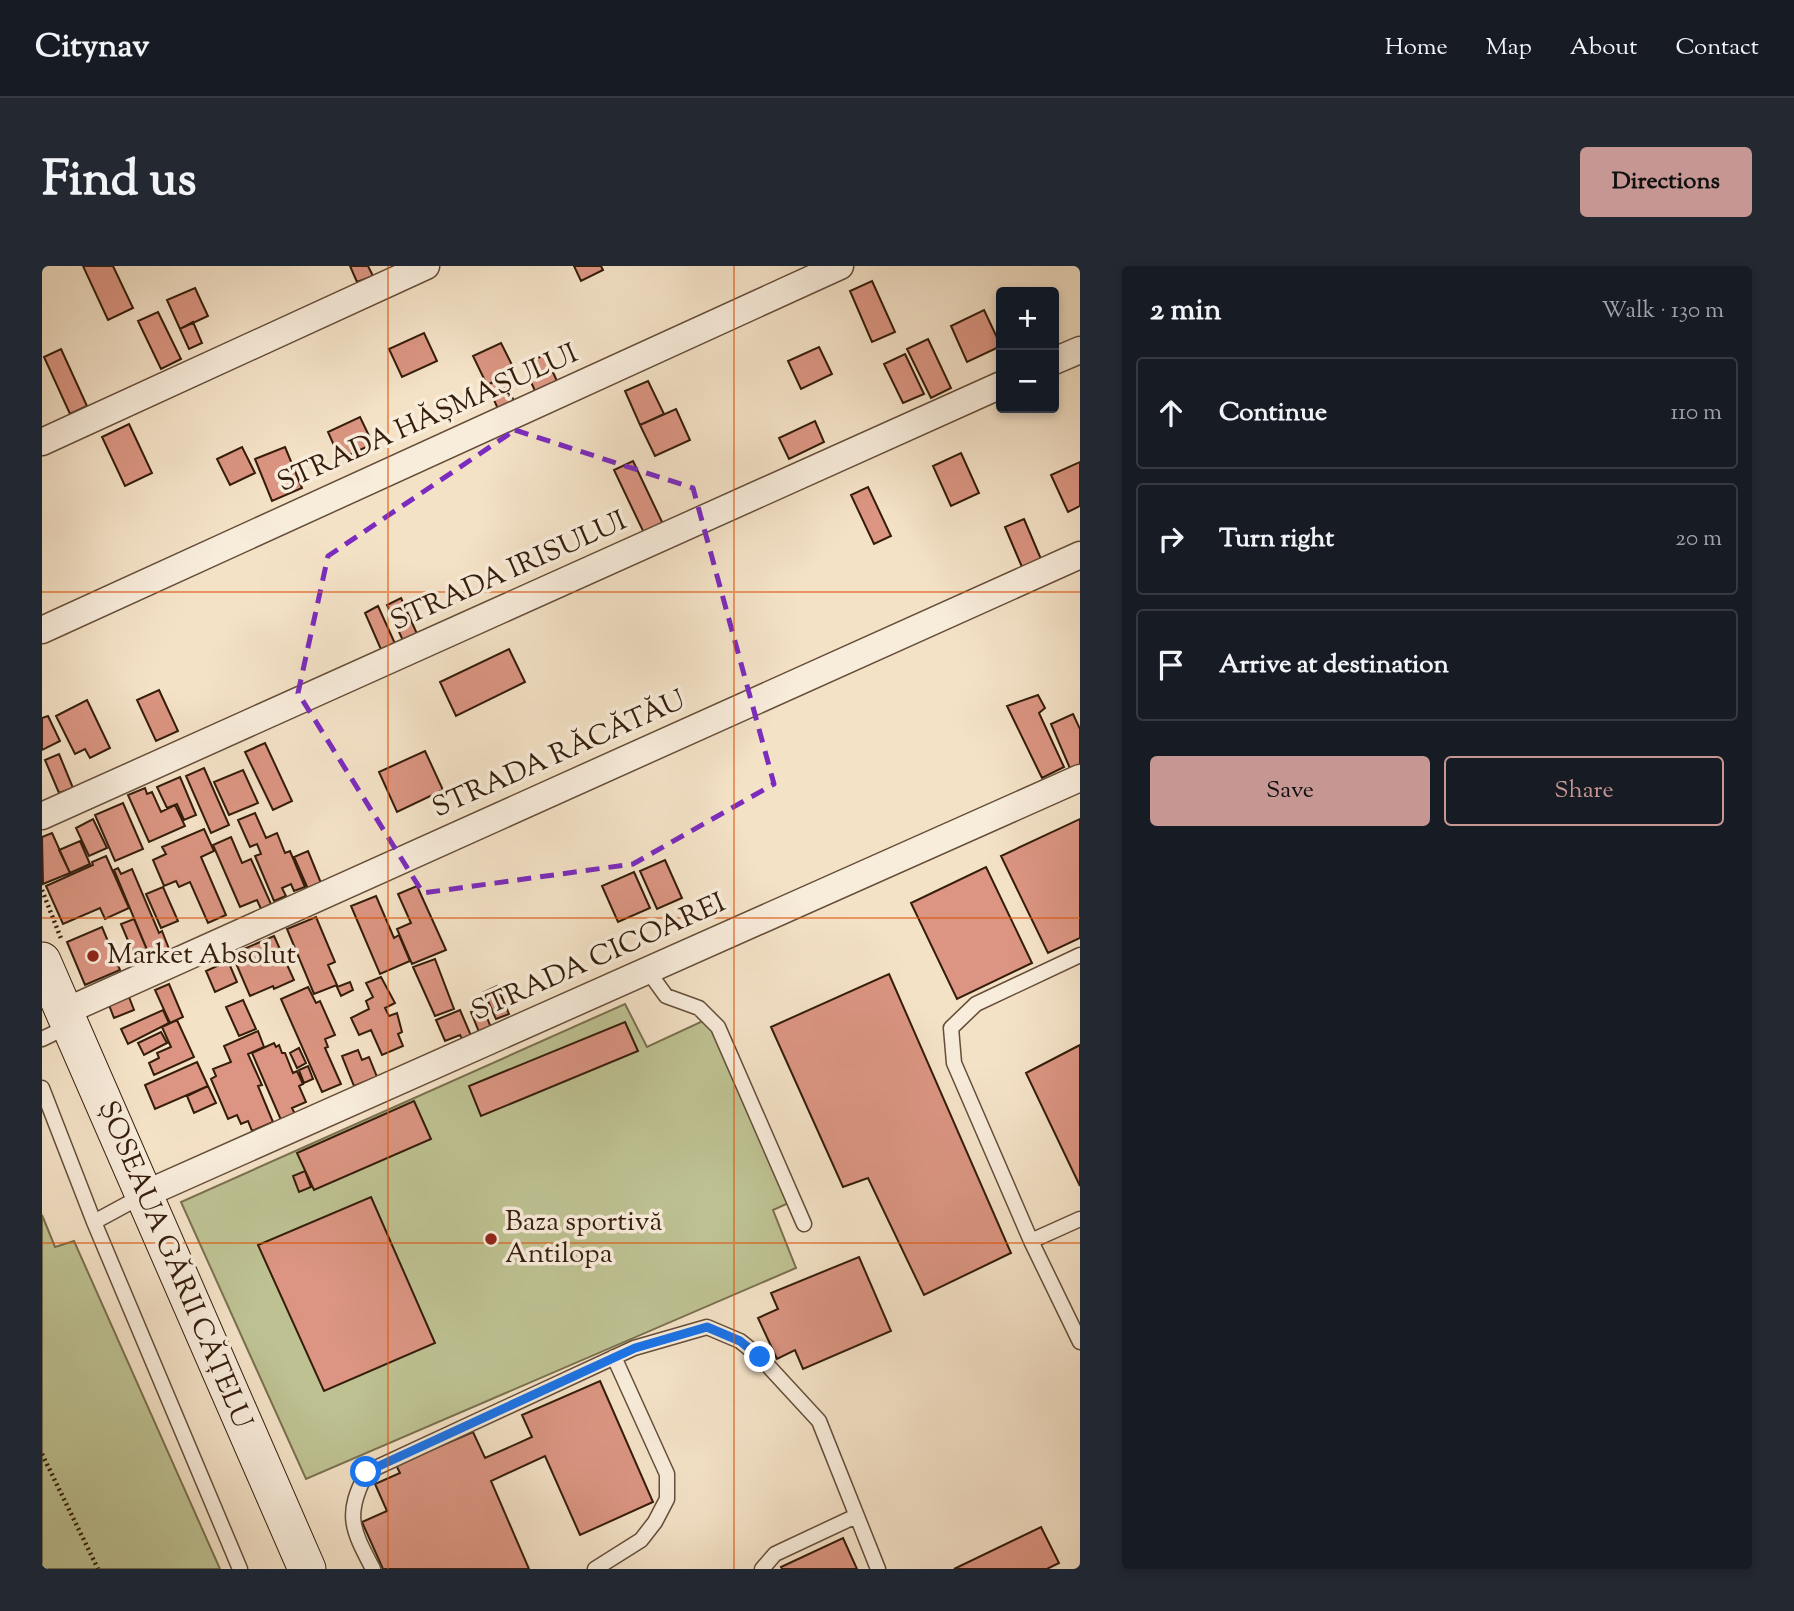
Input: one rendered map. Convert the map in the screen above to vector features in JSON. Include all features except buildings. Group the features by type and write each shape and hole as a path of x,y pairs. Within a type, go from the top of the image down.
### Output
{"main road":[{"name":"ȘOSEAUA GĂRII CĂȚELU","path":"42,961 59,1026 143,1195 307,1569"}],"street":[{"path":"42,443 426,266"},
{"name":"STRADA HĂȘMAȘULUI","path":"42,629 840,266"},
{"path":"1059,359 1080,349"},
{"name":"STRADA IRISULUI","path":"42,816 996,387"},
{"name":"STRADA RĂCĂTĂU","path":"59,1026 1080,555"},
{"name":"STRADA CICOAREI","path":"143,1195 1080,778"}],"lane":[{"path":"1080,955 976,1004 951,1028 954,1063 1031,1241 1080,1342"},
{"path":"648,971 666,996 699,1008 718,1027 804,1224"},
{"path":"42,1088 94,1222 240,1569"},
{"path":"94,1222 143,1195"},
{"path":"1031,1241 1080,1219"},
{"path":"373,1569 354,1531 353,1511 357,1490 366,1472 635,1348 707,1327 740,1341 760,1357 819,1421 878,1569"},
{"path":"595,1569 641,1540 655,1522 667,1499 667,1475 614,1357"},
{"path":"762,1569 775,1554 856,1516"}],"path":[{"path":"42,1454 98,1569"}],"highlighted area":[{"path":"515,430 693,488 774,784 633,864 423,893 298,693 328,556"}],"green space":[{"name":"Baza sportivă Antilopa","path":"625,1004 647,1047 707,1019 793,1201 773,1210 796,1268 306,1479 181,1202"},
{"path":"42,1215 55,1247 74,1241 220,1569 42,1569"}],"place":[{"name":"Market Absolut","path":"93,956"},
{"name":"Baza sportivă Antilopa","path":"491,1239"}],"route":[{"path":"366,1472 571,1375 635,1348 707,1327 740,1341 760,1357"}]}
